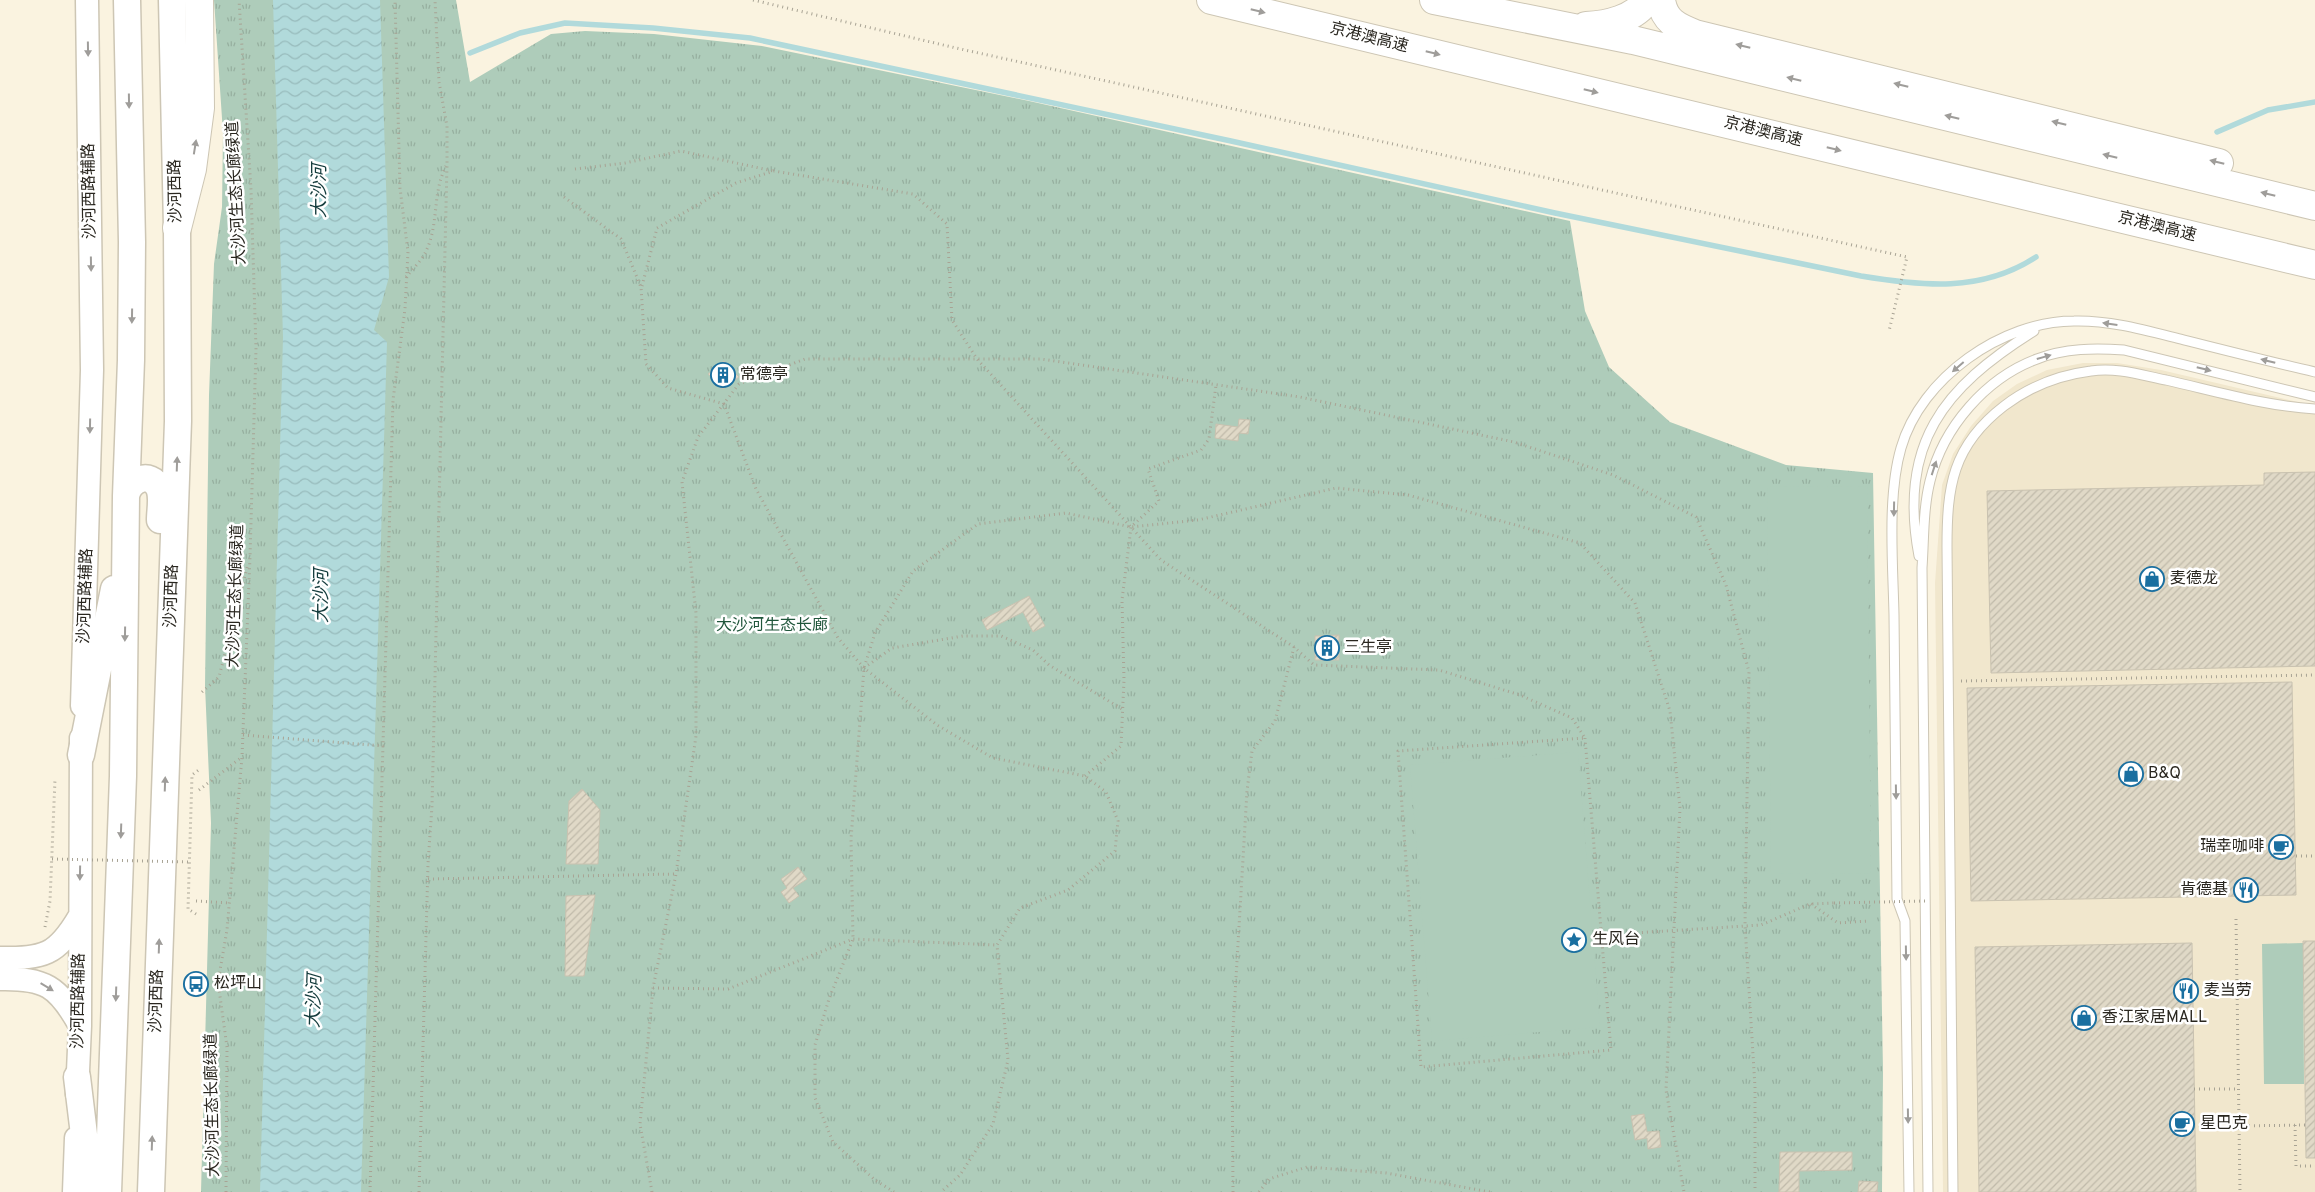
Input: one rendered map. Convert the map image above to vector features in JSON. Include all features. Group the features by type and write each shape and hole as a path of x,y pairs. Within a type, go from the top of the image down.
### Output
{"highway":[{"path":"177,228 192,169 200,108 198,0"},
{"name":"京港澳高速","path":"1211,0 2315,265"},
{"path":"1434,0 1574,27 2315,206"},
{"path":"1574,27 1612,23 1629,15 1644,5 1647,0"},
{"path":"1661,0 1667,18 1675,26 1695,34 2315,186"}],"main road":[{"name":"沙河西路辅路","path":"74,1192 80,1026 81,755 92,370 87,0"},
{"path":"108,1192 123,776 126,496 132,242 127,0"},
{"path":"155,0 163,124 176,170"},
{"name":"沙河西路","path":"151,1192 178,421 177,228 172,0"},
{"path":"126,496 130,485 140,479 152,480 160,493 157,615 168,685"},
{"path":"81,755 126,532"},
{"path":"0,958 24,958 48,953 64,942 79,917"},
{"path":"0,979 31,979 41,983 59,995 80,1026"},
{"path":"78,1077 91,1192"}],"lane":[{"path":"1909,1192 1905,922 1898,899 1894,493 1901,447 1911,424 1924,401 1943,379 1966,360 1994,342 2044,325 2073,321 2107,323 2315,372"},
{"path":"1922,568 1915,532 1914,478 1919,456 1928,436 1955,394 1974,375 2014,343 2044,325"},
{"path":"1928,1192 1922,568 1926,506 1930,480 1939,454 1952,430 1970,406 1990,386 2012,371 2037,359 2067,351 2096,348 2124,350 2315,397"},
{"path":"1953,1192 1947,548 1949,489 1956,466 1966,447 1995,413 2017,397 2044,383 2092,370 2129,372 2280,405 2315,408"}],"path":[{"name":"大沙河生态长廊绿道","path":"226,1192 227,1046 218,982 229,903 242,757 256,349 251,190 239,0"},
{"path":"370,1192 393,400 405,309 408,252 400,188 395,0"},
{"path":"419,1192 428,879 432,806 448,164 447,126 439,82 435,0"},
{"path":"753,0 956,48 1907,256 1889,331"},
{"path":"575,168 625,163 681,151 774,172 913,194 947,224 952,320 977,359 1161,560 1294,647 1314,665 1439,670 1520,695 1572,718 1585,738 1611,1050 1421,1067 1398,751 1585,738"},
{"path":"406,278 426,251 431,237 439,180 448,164"},
{"path":"724,404 668,388 646,364 642,287 657,228 736,183 774,172"},
{"path":"564,197 621,239 642,287"},
{"path":"652,1192 640,1124 653,988 676,874 696,736 696,613 682,482 698,437 739,384 805,359 1041,359 1300,397 1514,442 1613,474 1696,518 1726,585 1749,672 1745,925 1755,1087 1755,1192"},
{"path":"1085,776 1121,746 1122,600 1132,527 1158,501 1148,469 1201,450 1208,439 1216,385"},
{"path":"724,404 756,489 838,638 864,668 937,725 993,758 1085,776 1106,792 1118,821 1115,850 1068,890 1020,908 997,945 1008,1060 993,1124 960,1175 941,1192"},
{"path":"894,1192 875,1180 833,1142 815,1098 815,1045 829,999 853,938 852,829 864,668 875,633 913,571 978,524 1066,513 1132,527 1198,520 1336,488 1408,495 1580,543 1635,603 1670,711 1680,808 1666,1090 1684,1192"},
{"path":"202,692 219,677 250,557"},
{"path":"864,668 892,648 963,636 1001,636 1033,650 1049,665 1122,709"},
{"path":"1233,1192 1232,1046 1247,791 1252,751 1276,721 1294,647"},
{"path":"1948,682 2315,675"},
{"path":"243,735 384,746"},
{"path":"199,790 242,757"},
{"path":"196,914 188,909 189,862 192,775 200,769"},
{"path":"50,901 55,779"},
{"path":"2296,856 2315,856"},
{"path":"52,859 189,862"},
{"path":"428,879 676,874"},
{"path":"196,902 229,903"},
{"path":"1602,935 1761,925 1810,904 1925,902"},
{"path":"1810,904 1838,923 1868,922"},
{"path":"2236,919 2240,1192"},
{"path":"653,988 728,989 853,938 997,945"},
{"path":"2194,1090 2238,1089"},
{"path":"2295,1125 2296,1166 2315,1166"},
{"path":"2239,1126 2305,1125"},
{"path":"1259,1192 1270,1179 1307,1167 1386,1173 1490,1192"}],"shaded area":[{"path":"2083,363 2117,363 2161,370 2315,406 2315,1192 1943,1192 1935,583 1942,485 1953,454 1971,426 1993,401 2017,384 2047,370"}],"green space":[{"name":"大沙河生态长廊","path":"214,0 456,0 470,82 551,34 585,31 654,34 762,46 1029,101 1570,221 1585,311 1609,367 1670,422 1786,465 1873,473 1883,1072 1882,1192 201,1192 211,823 205,686 209,395 214,264 222,207 223,133"},
{"path":"1867,486 1871,873 1771,874 1767,487"},
{"path":"1578,752 1600,1027 1432,1041 1410,765"},
{"path":"2303,943 2304,1084 2264,1084 2262,944"}],"water":[{"name":"大沙河","path":"273,0 380,0 389,277 374,330 387,342 361,1192 260,1192 283,337"}],"building":[{"name":"常德亭","path":"724,361 739,377 723,389 708,374"},
{"path":"1239,419 1250,420 1248,434 1239,433 1238,441 1215,438 1216,424 1238,427"},
{"name":"麦德龙","path":"2315,472 2315,666 1991,673 1987,491 2264,485 2264,473"},
{"path":"1029,596 1045,626 1033,632 1023,612 987,630 982,620"},
{"name":"三生亭","path":"1339,635 1339,660 1315,660 1315,636"},
{"name":"B&Q","path":"2292,682 2296,895 1971,901 1967,688"},
{"path":"582,789 600,810 598,864 566,864 569,801"},
{"path":"798,867 807,879 793,888 799,896 789,903 781,892 787,888 781,879"},
{"path":"595,895 584,976 565,976 566,896"},
{"path":"2303,941 2315,941 2315,1158 2306,1158"},
{"name":"香江家居MALL","path":"2192,943 2196,1192 1979,1192 1975,947"},
{"path":"1644,1114 1647,1132 1659,1131 1661,1147 1648,1149 1647,1138 1635,1140 1631,1116"},
{"path":"1780,1152 1852,1152 1852,1170 1799,1171 1799,1192 1779,1192"},
{"path":"1859,1181 1878,1182 1877,1192 1858,1192"}],"waterway":[{"path":"470,53 520,33 565,23 653,28 750,38 1231,141 1555,213 1861,276 1906,282 1951,284 1994,277 2015,269 2036,257"},
{"path":"2217,132 2268,110 2315,102"}],"place":[{"name":"常德亭","path":"723,375"},
{"name":"麦德龙","path":"2152,579"},
{"name":"三生亭","path":"1327,648"},
{"name":"B&Q","path":"2131,774"},
{"name":"瑞幸咖啡","path":"2281,847"},
{"name":"肯德基","path":"2246,890"},
{"name":"生风台","path":"1574,940"},
{"name":"松坪山","path":"196,984"},
{"name":"麦当劳","path":"2186,991"},
{"name":"香江家居MALL","path":"2084,1018"},
{"name":"星巴克","path":"2182,1124"}]}
